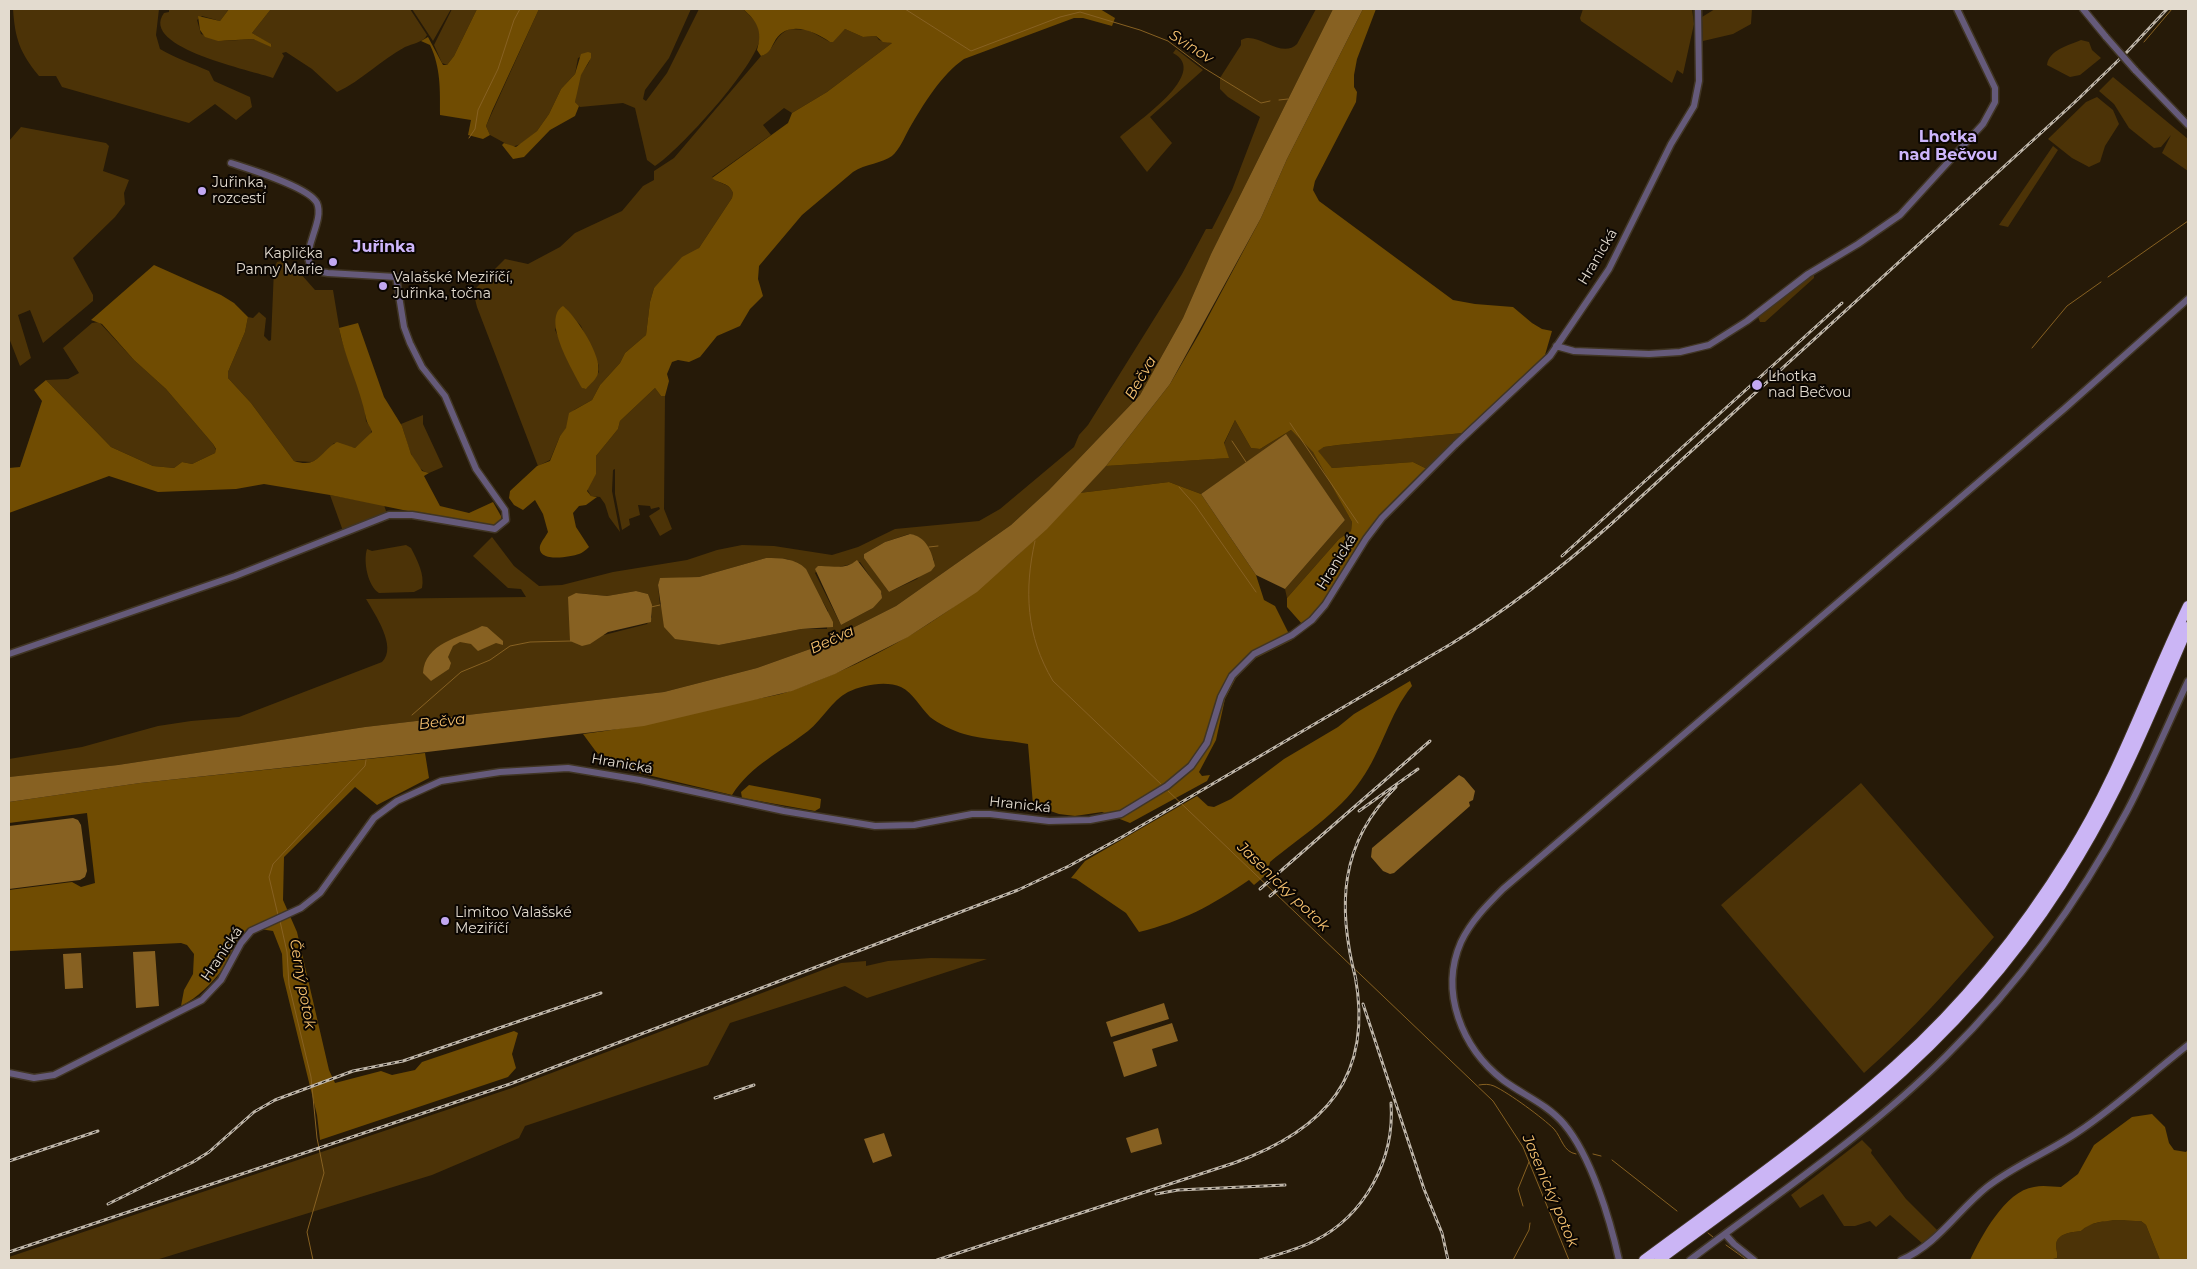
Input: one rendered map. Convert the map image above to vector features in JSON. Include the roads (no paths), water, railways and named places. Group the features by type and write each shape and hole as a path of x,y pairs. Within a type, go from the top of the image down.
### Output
{"highway":[{"path":"1644,1260 1857,1099 1931,1032 1991,965 2046,892 2092,816 2128,743 2188,606"},
{"path":"1659,1260 1862,1106 1937,1039 1998,971 2053,897 2100,820 2136,748 2188,627"}],"street":[{"name":"Hranická","path":"9,1073 34,1078 54,1074 197,1004 221,980 244,938 256,928 301,908 320,893 364,829 380,813 419,789 454,778 568,768 640,780 797,813 857,823 890,826 914,825 972,814 1000,815 1049,821 1101,819 1130,810 1164,788 1191,766 1202,752 1211,733 1224,691 1239,668 1254,654 1292,635 1312,620 1325,605 1366,539 1382,518 1544,361 1556,346 1609,269 1671,144 1694,106 1700,81 1698,9"},
{"path":"1556,346 1574,351 1649,354 1680,352 1709,345 1748,321 1808,274 1858,244 1900,215 1982,124 1995,102 1995,88 1957,9"},
{"path":"2083,9 2106,38 2188,125"},
{"path":"9,654 235,576 389,515 412,516 496,529 506,520 505,510 476,469 445,396 422,367 410,343 404,327 396,277 328,273 320,272 313,268 308,258 308,248 318,219 319,210 313,197 294,187 231,163"},
{"path":"1619,1260 1616,1245 1584,1154 1577,1141 1549,1109 1503,1080 1474,1053 1457,1016 1453,997 1453,979 1461,943 1469,928 1481,910 1503,889 2064,409 2188,299"},
{"path":"1690,1260 1887,1110 1947,1056 1997,1002 2051,934 2101,856 2127,810 2188,681"},
{"path":"1901,1260 1918,1253 1935,1240 1963,1207 1988,1186 2078,1132 2188,1045"},
{"path":"1725,1234 1754,1260"}],"water":[{"name":"Bečva","path":"1333,9 1363,9 1287,159 1261,218 1170,384 1106,466 1047,529 977,592 908,637 835,674 792,691 644,726 402,755 140,783 9,802 9,777 118,765 365,727 664,692 757,668 813,648 896,606 1011,525 1049,490 1140,395 1183,318 1211,254"},
{"path":"1286,434 1345,520 1285,589 1256,575 1201,494"},
{"path":"910,534 916,535 924,541 930,550 935,566 931,571 889,592 864,558 864,554 885,542"},
{"path":"766,558 792,561 806,569 833,622 833,627 801,629 719,645 675,639 664,627 658,585 660,578 699,577"},
{"path":"857,560 881,591 882,598 873,608 841,625 815,569 818,566 848,565"},
{"path":"636,591 648,594 652,605 651,622 608,632 590,644 582,646 570,641 568,597 576,593 607,596"},
{"path":"482,626 487,627 503,641 503,645 496,643 478,651 471,644 460,642 453,646 448,657 451,663 449,669 431,681 423,673 425,663 436,648"},
{"path":"1459,775 1475,791 1473,800 1469,802 1470,806 1394,873 1390,874 1383,871 1371,857 1372,848"},
{"path":"73,818 78,820 81,825 87,871 85,877 80,880 9,889 9,826"},
{"path":"155,951 159,1006 136,1008 133,952"},
{"path":"81,953 83,988 65,989 63,954"},
{"path":"1164,1003 1169,1019 1111,1037 1106,1022"},
{"path":"1172,1023 1178,1041 1152,1049 1157,1066 1124,1077 1113,1042"},
{"path":"1158,1128 1162,1144 1131,1153 1126,1138"},
{"path":"884,1133 892,1156 873,1163 864,1139"}],"waterway":[{"path":"469,138 475,129 478,110 498,69 514,20 520,9"},
{"name":"Svinov","path":"905,9 971,51 1060,17 1080,12 1140,30 1168,41 1204,68 1261,103 1270,101"},
{"path":"2144,42 2172,9"},
{"name":"Svinov","path":"1279,100 1288,99"},
{"path":"2108,277 2188,221"},
{"path":"2032,348 2067,306 2101,282"},
{"path":"1290,423 1358,523"},
{"path":"1232,441 1246,462"},
{"path":"1179,487 1195,505 1256,592"},
{"name":"Jasenický potok","path":"1035,541 1029,577 1030,612 1037,647 1044,664 1053,681 1163,786"},
{"path":"929,547 938,546"},
{"path":"651,607 660,605"},
{"name":"Bečva","path":"412,715 461,672 490,660 510,646 530,642 571,641"},
{"name":"Černý potok","path":"278,915 269,877 273,864 365,766 366,760"},
{"name":"Jasenický potok","path":"1166,789 1493,1101 1523,1147 1569,1260"},
{"name":"Černý potok","path":"280,921 287,952 289,985 311,1077 317,1138 324,1173 307,1232 313,1260"},
{"path":"1479,1085 1487,1084 1494,1086 1526,1106 1554,1129 1568,1151 1576,1154"},
{"path":"1593,1154 1601,1156"},
{"path":"1612,1160 1677,1211"},
{"path":"1523,1206 1518,1189 1529,1162"},
{"path":"1513,1260 1529,1230 1530,1223"},
{"path":"1708,1233 1713,1237"},
{"path":"1726,1245 1747,1260"}],"railway":[{"path":"9,1252 510,1084 1018,890 1069,866 1122,837 1451,644 1493,617 1553,573 1610,525 2075,102 2126,53 2167,9"},
{"path":"1562,556 1842,303"},
{"path":"1260,889 1430,741"},
{"path":"1359,811 1418,769"},
{"path":"1356,980 1346,927 1345,902 1348,877 1353,853 1363,831 1377,808 1396,787"},
{"path":"1270,896 1277,890"},
{"path":"937,1260 1234,1163 1266,1150 1294,1134 1317,1116 1336,1095 1349,1071 1357,1043 1359,1011 1355,975"},
{"path":"108,1204 193,1162 209,1152 254,1112 275,1100 353,1071 403,1061 601,993"},
{"path":"1363,1004 1424,1189 1442,1233 1448,1260"},
{"path":"715,1098 754,1085"},
{"path":"1260,1260 1314,1241 1348,1217 1362,1201 1382,1165 1388,1145 1391,1103"},
{"path":"9,1161 98,1131"},
{"path":"1156,1194 1178,1190 1285,1185"}],"place":[{"name":"Juřinka, rozcestí","path":"202,191"},
{"name":"Kaplička Panny Marie","path":"333,262"},
{"name":"Valašské Meziříčí, Juřinka, točna","path":"383,286"},
{"name":"Lhotka nad Bečvou","path":"1757,385"},
{"name":"Limitoo Valašské Meziříčí","path":"445,921"}],"district":[{"name":"Lhotka nad Bečvou","path":"1948,146"},
{"name":"Juřinka","path":"384,247"}]}
